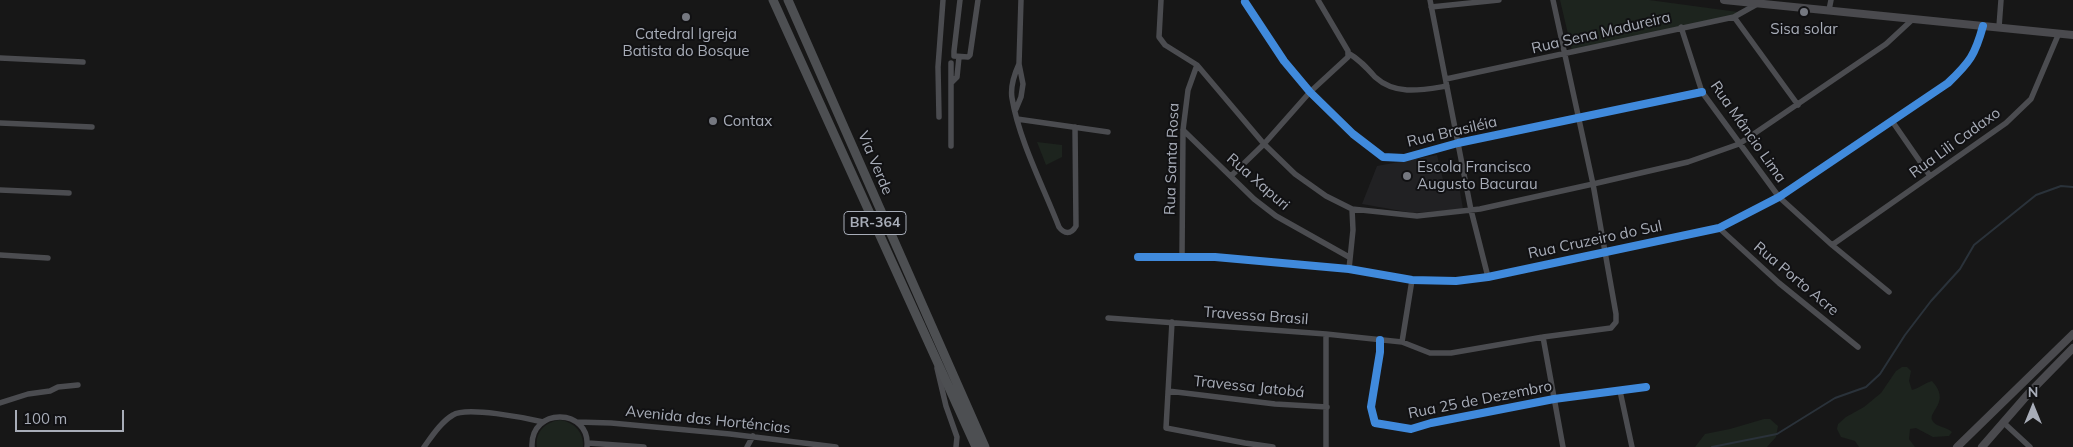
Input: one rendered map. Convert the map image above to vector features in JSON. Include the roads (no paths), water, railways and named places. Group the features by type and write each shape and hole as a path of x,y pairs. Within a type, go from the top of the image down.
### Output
{"main road":[{"name":"Via Verde","path":"772,0 976,447"},
{"name":"Via Verde","path":"788,0 985,447"}],"street":[{"path":"939,117 938,51 943,0"},
{"path":"960,0 954,51 954,56 959,57 970,54 978,0"},
{"path":"1016,109 1021,98 1023,84 1019,64 1021,0"},
{"path":"1162,0 1159,37 1165,45 1197,65 1264,144 1295,174 1326,196 1352,208 1418,216 1470,210 1593,184 1688,162 1739,144 1886,44 1912,19"},
{"path":"1318,0 1348,53 1355,56 1380,81 1393,88 1412,91 1447,86"},
{"path":"1430,0 1470,210 1488,277"},
{"path":"1431,7 1500,0"},
{"path":"1552,0 1566,54 1605,251"},
{"path":"1726,0 2073,35"},
{"path":"1829,10 1831,0"},
{"path":"1999,27 2001,0"},
{"name":"Rua Brasiléia","path":"1245,2 1284,61 1310,92 1353,134 1383,157 1404,158 1458,143 1702,92"},
{"name":"Rua Sena Madureira","path":"1446,79 1734,17 1758,3"},
{"path":"1734,17 1798,105"},
{"name":"Rua Cruzeiro do Sul","path":"1138,257 1216,258 1349,269 1412,280 1456,281 1488,277 1555,262 1568,261 1605,251 1719,228 1779,197 1948,82 1969,62 1976,51 1983,26"},
{"name":"Rua Mâncio Lima","path":"1680,28 1702,92 1779,197 1832,245 1889,292"},
{"name":"Rua Lili Cadaxo","path":"1832,245 2006,123 2031,99 2059,33"},
{"path":"1230,176 1264,144 1310,92 1343,63 1348,57 1348,53"},
{"path":"952,82 957,77 959,57"},
{"path":"0,58 83,62"},
{"path":"951,64 951,146"},
{"path":"1019,64 1012,83 1012,98 1017,120 1058,227 1063,232 1068,233 1073,231 1076,226 1075,127"},
{"name":"Rua Santa Rosa","path":"1182,257 1183,130 1188,90 1197,65"},
{"path":"1017,120 1108,132"},
{"path":"1892,121 1930,176"},
{"path":"0,123 92,127"},
{"name":"Rua Xapuri","path":"1183,130 1254,199 1276,216 1349,258"},
{"path":"0,190 69,193"},
{"path":"1349,269 1353,230 1352,208"},
{"name":"Rua Porto Acre","path":"1719,228 1779,283 1858,347"},
{"name":"Travessa Brasil","path":"1108,318 1326,334 1402,342 1430,354 1451,354 1543,337 1611,328 1616,322 1616,314 1605,251"},
{"path":"0,256 48,258"},
{"path":"1402,342 1412,280"},
{"path":"1172,322 1166,428 1245,444 1273,447"},
{"path":"1326,334 1326,447"},
{"path":"1957,447 2073,334"},
{"path":"1543,337 1563,447"},
{"name":"Rua 25 de Dezembro","path":"1380,340 1372,407 1375,423 1412,429 1431,423 1554,399 1646,387"},
{"path":"1982,447 2029,393 2073,348"},
{"name":"Via Verde","path":"934,352 946,406 957,437 956,447"},
{"path":"0,403 28,394 50,391 58,387 78,385"},
{"name":"Travessa Jatobá","path":"1168,391 1275,404 1326,407"},
{"path":"1620,391 1632,447"},
{"name":"Avenida das Horténcias","path":"424,447 453,415 466,411 543,422 560,416 577,422 753,436 836,447"},
{"path":"531,445 537,428 543,422"},
{"path":"577,422 586,435 588,445 644,447"},
{"path":"2004,423 2030,447"},
{"path":"747,447 753,436"}],"waterway":[{"path":"1712,447 1777,434 1835,398 1866,387 1880,374 1905,335 1931,301 1960,269 1974,245 2036,195 2061,186 2073,187"}],"place":[{"name":"Sisa solar","path":"1804,12"},
{"name":"Catedral Igreja Batista do Bosque","path":"686,17"},
{"name":"Contax","path":"713,121"},
{"name":"Escola Francisco Augusto Bacurau","path":"1407,176"}]}
